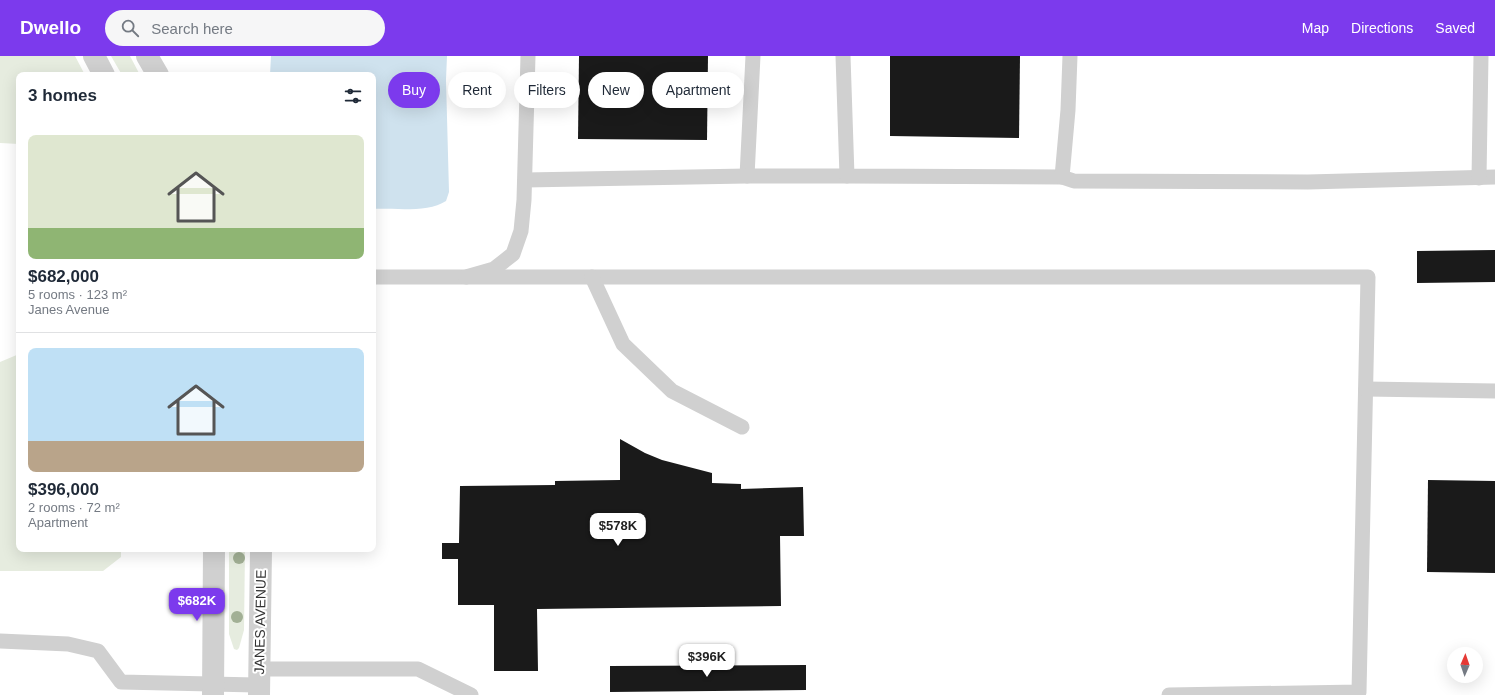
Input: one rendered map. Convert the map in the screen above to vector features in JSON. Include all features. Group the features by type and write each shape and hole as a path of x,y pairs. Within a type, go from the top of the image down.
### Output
{"street":[{"path":"94,56 102,72"},
{"path":"147,56 156,72"},
{"path":"213,690 214,552"},
{"name":"JANES AVENUE","path":"259,683 261,552"}],"lane":[{"path":"466,277 494,269 513,254 521,231 525,180 528,56"},
{"path":"747,176 753,56"},
{"path":"843,56 847,176"},
{"path":"1062,177 1068,110 1070,56"},
{"path":"1479,178 1481,56"},
{"path":"525,180 747,176 847,176 1062,177 1074,181 1300,182 1495,177"},
{"path":"376,277 1368,277 1359,692 1169,695"},
{"path":"592,277 623,344 672,391 742,427"},
{"path":"1366,389 1495,392"},
{"path":"0,641 68,644 98,651 121,688 213,690 259,683 418,669 471,695"}],"shaded area":[{"path":"0,56 75,56 83,72 16,72 16,144 0,143"},
{"path":"111,56 130,56 138,72 120,72"},
{"path":"16,355 16,552 121,552 121,557 103,571 0,571 0,362"},
{"path":"229,552 245,552 244,630 239,648 237,650 234,649 229,634"}],"water":[{"path":"271,56 447,56 446,80 449,192 446,201 439,205 421,209 376,209 376,72 270,72"}],"building":[{"path":"579,56 708,56 708,72 652,72 652,108 707,108 707,140 578,139 578,108 580,108"},
{"path":"890,56 1020,56 1019,138 890,136"},
{"path":"1495,250 1495,282 1417,283 1417,251"},
{"path":"620,439 645,453 662,460 712,473 712,483 741,484 741,489 803,487 804,536 780,536 781,606 537,609 538,671 494,671 494,605 458,605 458,559 442,559 442,543 459,543 460,486 555,485 555,481 620,480"},
{"path":"1428,480 1495,481 1495,573 1427,572"},
{"path":"806,665 806,690 610,692 610,666"}]}
